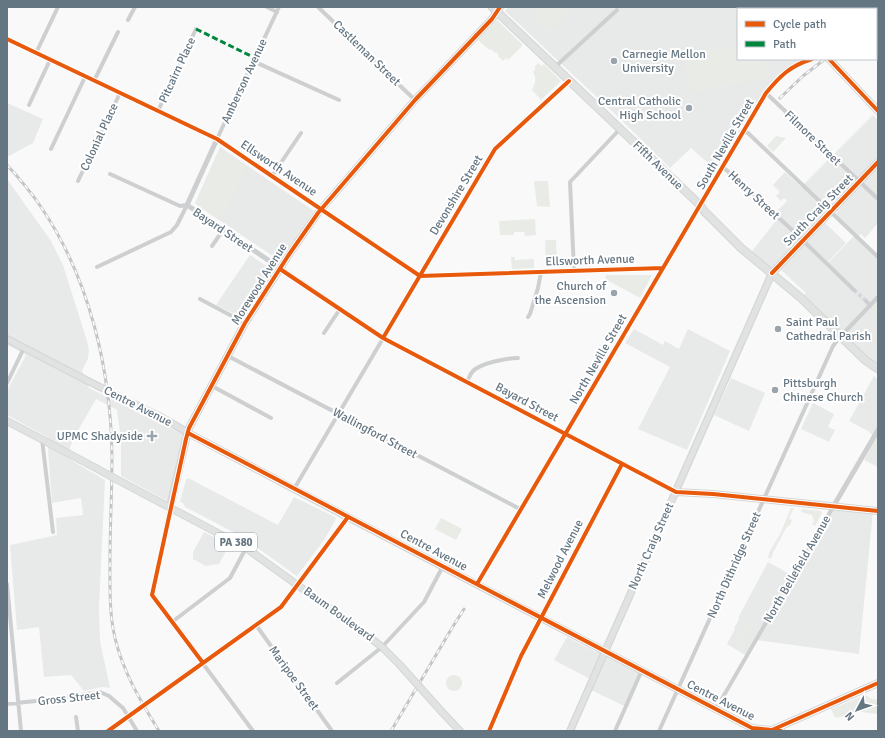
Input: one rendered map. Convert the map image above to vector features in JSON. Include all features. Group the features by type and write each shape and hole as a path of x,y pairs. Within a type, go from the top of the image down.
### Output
{"highway":[{"name":"Fifth Avenue","path":"496,9 569,81 700,205 741,248 772,273 866,360 878,369"}],"main road":[{"name":"Morewood Avenue","path":"170,507 188,433 245,323 280,269 321,209 415,100 492,19 496,9"},
{"path":"830,60 878,111"},
{"name":"South Craig Street","path":"772,273 878,162"},
{"name":"North Craig Street","path":"570,731 772,273"},
{"name":"Centre Avenue","path":"7,338 88,381 161,417 188,433 294,489 752,728 781,731"},
{"name":"Baum Boulevard","path":"7,421 246,548 298,584 382,647 460,731"},
{"name":"Bayard Street","path":"676,492 713,494 878,511"},
{"path":"770,730 878,683"}],"street":[{"path":"36,53 58,7"},
{"path":"128,20 135,7"},
{"path":"266,7 277,12"},
{"name":"Amberson Avenue","path":"97,267 170,232 177,225 279,7"},
{"name":"Castleman Street","path":"318,7 415,100"},
{"path":"555,67 617,10"},
{"name":"Pitcairn Place","path":"158,111 196,29"},
{"path":"94,81 118,32"},
{"name":"Ellsworth Avenue","path":"7,40 217,139 420,276 663,268"},
{"path":"29,105 50,60"},
{"name":"South Neville Street","path":"700,205 766,93 784,73 800,63 809,60"},
{"path":"253,61 339,100"},
{"path":"52,149 85,77"},
{"name":"Devonshire Street","path":"294,489 495,149 569,81"},
{"name":"Colonial Place","path":"78,181 120,93"},
{"name":"Filmore Street","path":"766,93 878,199"},
{"path":"574,270 570,182 620,129"},
{"path":"743,132 748,133 878,257"},
{"path":"272,176 301,133"},
{"name":"Henry Street","path":"723,167 854,290"},
{"name":"Bayard Street","path":"110,174 180,206 187,205 383,338 676,492"},
{"name":"North Neville Street","path":"477,584 522,510 700,205"},
{"path":"212,246 223,230"},
{"path":"528,316 530,314 538,288 541,272"},
{"name":"North Dithridge Street","path":"659,731 833,346 878,297"},
{"path":"200,299 245,323"},
{"path":"866,301 870,305"},
{"path":"324,334 340,309"},
{"path":"7,383 24,348"},
{"name":"Wallingford Street","path":"228,356 522,510"},
{"path":"467,382 474,370 480,366 506,359 518,358"},
{"path":"212,386 271,418"},
{"name":"North Bellefield Avenue","path":"716,709 878,430"},
{"path":"42,440 53,532"},
{"name":"Melwood Avenue","path":"489,731 521,656 622,464"},
{"name":"Morewood Avenue","path":"170,507 152,595 253,731"},
{"path":"108,731 281,607 348,517"},
{"path":"172,622 230,578 246,548"},
{"path":"337,683 382,647 424,602 443,566"},
{"path":"7,584 9,619 21,731"},
{"name":"Maripoe Street","path":"256,626 332,731"},
{"path":"615,731 642,670"},
{"name":"Gross Street","path":"7,704 100,692 109,696 123,708 137,731"},
{"path":"76,717 78,731"}],"shaded area":[{"path":"509,7 878,7 878,26 877,8 737,8 737,60 808,60 779,74 758,100 716,170 691,148 670,168 505,11"},
{"path":"540,7 561,7 569,15 549,33 532,14"},
{"path":"497,20 522,44 522,46 508,60 506,58 503,61 496,52 495,53 491,49 489,50 478,40"},
{"path":"737,45 737,60 765,60 769,78 690,93 682,54"},
{"path":"538,63 542,66 544,64 561,81 541,100 532,90 535,81 533,72"},
{"path":"7,103 43,119 33,143 7,157"},
{"path":"873,115 878,120 878,223 865,238 861,234 858,237 878,257 878,369 801,298 806,293 780,269 825,223 846,243 825,265 829,269 831,267 827,264 855,235 834,215 838,212 833,208 772,273 749,255 778,218 774,214 787,201 784,198 781,201 776,196 780,192 773,185 785,172 801,187"},
{"path":"776,136 786,138 773,152 767,146"},
{"path":"220,147 314,211 280,261 195,203"},
{"path":"224,151 247,167 237,182 237,190 219,220 197,205 197,202 218,152"},
{"name":"UPMC Shadyside","path":"7,179 51,241 63,265 89,350 88,359 82,370 89,388 183,434 169,502 121,476 121,439 117,410 96,399 70,447 71,460 105,480 99,607 100,641 110,688 102,687 84,691 71,675 44,677 39,627 17,630 10,545 57,535 56,518 83,515 81,498 52,503 47,437 7,415 7,391 26,355 7,345"},
{"path":"534,181 548,181 550,207 537,206"},
{"path":"535,219 536,235 525,236 524,232 514,232 514,235 500,235 499,221"},
{"path":"545,240 556,240 557,265 546,265"},
{"path":"250,255 274,271 243,318 216,305"},
{"path":"511,257 515,257 515,260 534,259 534,268 512,269"},
{"path":"606,275 652,275 640,298 605,279"},
{"path":"634,329 663,345 665,341 679,349 688,329 730,351 687,450 638,429 670,367 625,343"},
{"path":"874,376 878,380 878,467 864,460 876,438 868,431 849,421"},
{"path":"731,378 765,393 749,431 714,415"},
{"path":"813,403 834,414 828,427 835,430 829,442 801,429"},
{"path":"188,478 278,525 294,497 335,517 336,519 324,540 297,576 239,535 185,507 183,503 180,502 186,480"},
{"path":"833,507 873,511 859,654 756,640 747,656 727,644 735,629 734,628 739,619 738,618 768,562 793,576"},
{"path":"791,508 794,508 789,518 792,520 790,525 786,528 770,559 768,557 770,551 780,534"},
{"path":"802,509 821,511 822,513 815,526 812,524 814,521 812,515 801,512"},
{"path":"441,518 462,529 456,540 435,529"},
{"path":"204,532 227,544 227,549 219,564 206,566 193,559 193,552"},
{"path":"743,622 753,628 743,647 740,648 737,644 738,634 742,633 746,638 749,634 743,632 744,631 740,628"},
{"path":"567,637 596,652 604,651 642,670 626,707 589,689 592,680 554,660"},
{"path":"454,675 460,677 462,683 460,689 454,691 448,689 446,683 448,677"},
{"path":"865,695 872,699 878,700 878,714 861,712 835,718 831,709"}],"tunnel":[{"path":"854,290 866,301"}],"railway":[{"path":"780,98 803,76 824,60"},
{"path":"7,165 33,196 58,235 73,264 85,295 94,327 102,359 111,425 110,590 113,629 118,651 128,675 139,698 159,731"},
{"path":"391,731 464,609"}],"marked path":[{"path":"196,29 255,58"}],"cycle path":[{"path":"203,663 152,595 189,428 245,323 288,256 318,213 415,100 492,19 500,7"},
{"path":"7,39 217,139 420,276 663,268"},
{"path":"477,584 766,93 791,68 809,60"},
{"path":"830,60 878,111"},
{"path":"383,338 495,149 569,81"},
{"path":"772,273 878,162"},
{"path":"280,269 383,338 676,492 713,494 878,511"},
{"path":"188,433 752,728 781,731"},
{"path":"489,731 521,656 622,464"},
{"path":"108,731 281,607 348,517"},
{"path":"772,730 878,683"}],"place":[{"name":"Carnegie Mellon University","path":"614,61"},
{"name":"Central Catholic High School","path":"689,108"},
{"name":"Church of the Ascension","path":"614,293"},
{"name":"Saint Paul Cathedral Parish","path":"778,329"},
{"name":"Pittsburgh Chinese Church","path":"775,390"},
{"name":"UPMC Shadyside","path":"152,436"}]}
